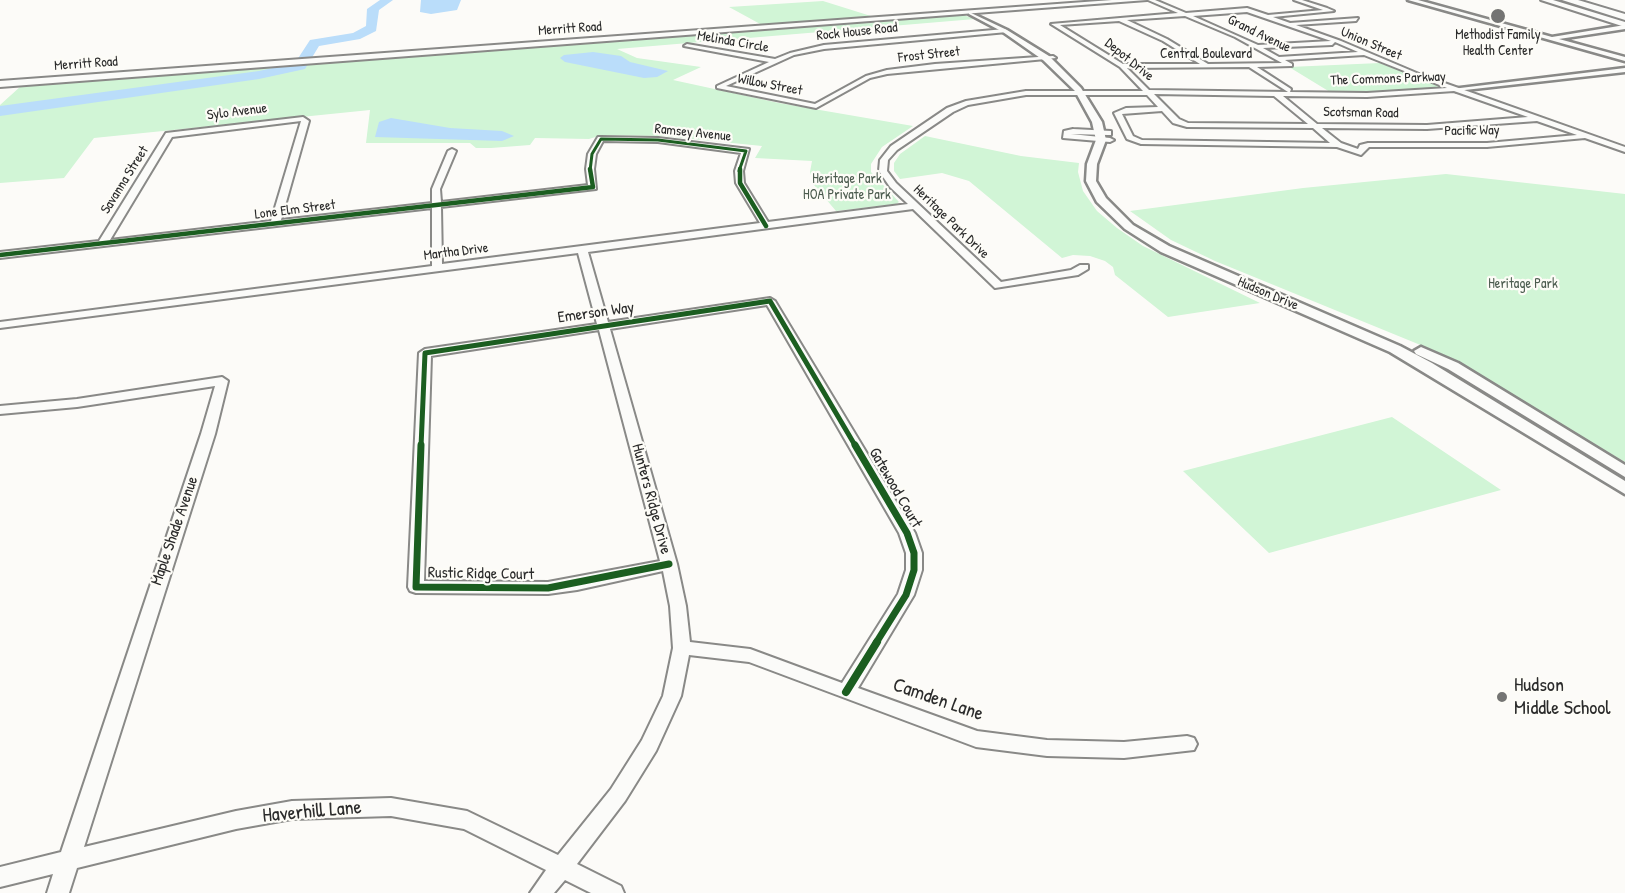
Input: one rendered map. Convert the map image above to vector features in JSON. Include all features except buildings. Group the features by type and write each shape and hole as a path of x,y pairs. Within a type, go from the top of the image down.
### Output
{"highway":[{"path":"1567,0 1625,17"},
{"path":"1600,0 1625,7"}],"main road":[{"name":"Merritt Road","path":"0,84 1144,0"},
{"path":"1545,0 1625,26"}],"street":[{"name":"Grand Avenue","path":"1144,0 1182,13"},
{"name":"Grand Avenue","path":"1151,0 1259,46 1290,65"},
{"path":"1287,25 1356,18 1297,0"},
{"path":"1411,0 1625,58"},
{"path":"1419,0 1551,38 1625,26"},
{"path":"1198,5 1214,10"},
{"name":"Union Street","path":"1214,10 1244,9 1265,16 1625,150"},
{"path":"1118,18 1214,10"},
{"path":"1265,16 1331,11"},
{"path":"974,13 1006,29 1050,58 1084,92 1105,136"},
{"path":"1118,18 1165,40 1209,67"},
{"name":"Depot Drive","path":"1118,18 1054,24 1122,66 1176,121 1183,124"},
{"name":"Rock House Road","path":"718,87 775,61 808,50 844,44 1006,29"},
{"path":"1259,46 1339,42"},
{"name":"Melinda Circle","path":"687,46 775,61"},
{"path":"1281,58 1366,54"},
{"name":"Frost Street","path":"816,106 868,77 887,72 935,66 1050,58"},
{"name":"Central Boulevard","path":"1122,66 1290,65"},
{"path":"1252,67 1289,90"},
{"name":"The Commons Parkway","path":"1084,92 1390,94 1625,70"},
{"name":"Willow Street","path":"718,87 816,106"},
{"name":"Heritage Park Drive","path":"1084,92 1026,93 966,103 950,110 894,148 884,160 883,171 915,206 999,286 1074,273 1084,267"},
{"path":"1276,94 1338,145"},
{"path":"1165,109 1119,112 1130,137 1136,141 1338,145"},
{"name":"Sylo Avenue","path":"174,133 303,119 305,121 275,224"},
{"name":"Scotsman Road","path":"1183,124 1449,127 1539,119"},
{"name":"Savanna Street","path":"102,244 169,135 174,133"},
{"name":"Hudson Drive","path":"1105,136 1100,170 1105,191 1127,216 1153,235 1213,265 1411,346 1453,366 1625,472"},
{"name":"Hudson Drive","path":"1105,136 1092,164 1091,182 1101,200 1129,227 1182,257 1403,353 1625,489"},
{"name":"Pacific Way","path":"1338,145 1361,153 1363,147 1368,145 1487,145 1587,136"},
{"name":"Ramsey Avenue","path":"593,187 590,169 592,154 601,139 658,140 746,151 739,171 740,183 766,226"},
{"path":"437,268 436,189 452,151"},
{"name":"Lone Elm Street","path":"0,255 593,187"},
{"name":"Martha Drive","path":"0,325 915,206"},
{"name":"Hunters Ridge Drive","path":"541,893 618,795 650,745 672,696 682,648 678,606 669,564 582,249"},
{"name":"Emerson Way","path":"425,353 771,301"},
{"name":"Gatewood Court","path":"771,301 907,533 914,553 914,570 906,595 846,692"},
{"name":"Rustic Ridge Court","path":"425,353 416,587 549,588 669,564"},
{"name":"Maple Shade Avenue","path":"0,410 77,403 222,381 208,434 58,893"},
{"name":"Camden Lane","path":"682,648 750,656 976,739 1047,748 1124,750 1187,744"},
{"name":"Haverhill Lane","path":"0,877 236,820 292,810 391,807 467,820 613,893"}],"green space":[{"path":"823,1 874,17 762,25 729,7"},
{"name":"Heritage Park HOA Private Park","path":"963,15 975,19 617,49 637,58 701,67 673,80 779,103 913,126 882,147 871,164 871,172 899,202 896,204 836,211 814,185 810,172 812,161 755,158 762,146 663,136 602,135 589,139 535,138 530,145 491,148 476,148 470,143 366,143 370,110 94,138 64,178 0,183 0,105 21,86"},
{"path":"1380,63 1443,87 1391,92 1330,92 1289,67"},
{"path":"925,136 1021,156 1079,163 1078,172 1083,191 1097,211 1117,228 1143,246 1260,303 1168,317 1115,275 1113,267 1105,261 1090,256 1073,255 1062,258 969,181 942,173 900,179 894,171 894,163 900,154"},
{"name":"Heritage Park","path":"1446,174 1625,194 1625,462 1440,353 1215,261 1171,240 1130,211 1303,188"},
{"path":"1392,417 1501,490 1269,553 1183,471"}],"water":[{"path":"421,0 461,0 457,10 431,14 420,12"},
{"path":"593,52 621,56 630,62 668,71 657,77 644,78 565,62 560,58 564,55"},
{"path":"391,118 450,128 502,131 514,136 502,141 375,137 379,122"}],"waterway":[{"path":"0,111 259,75 300,66 314,43 356,36 372,28 373,9 388,0"}],"cycle path":[{"path":"0,255 593,187 590,169 592,154 601,139 658,140 746,151 739,171 740,183 766,226"},
{"path":"669,564 548,588 416,587 425,353 770,301 907,533 914,553 914,570 906,595 846,692"}],"place":[{"name":"Methodist Family Health Center","path":"1498,16"},
{"name":"Hudson Middle School","path":"1502,697"}]}
